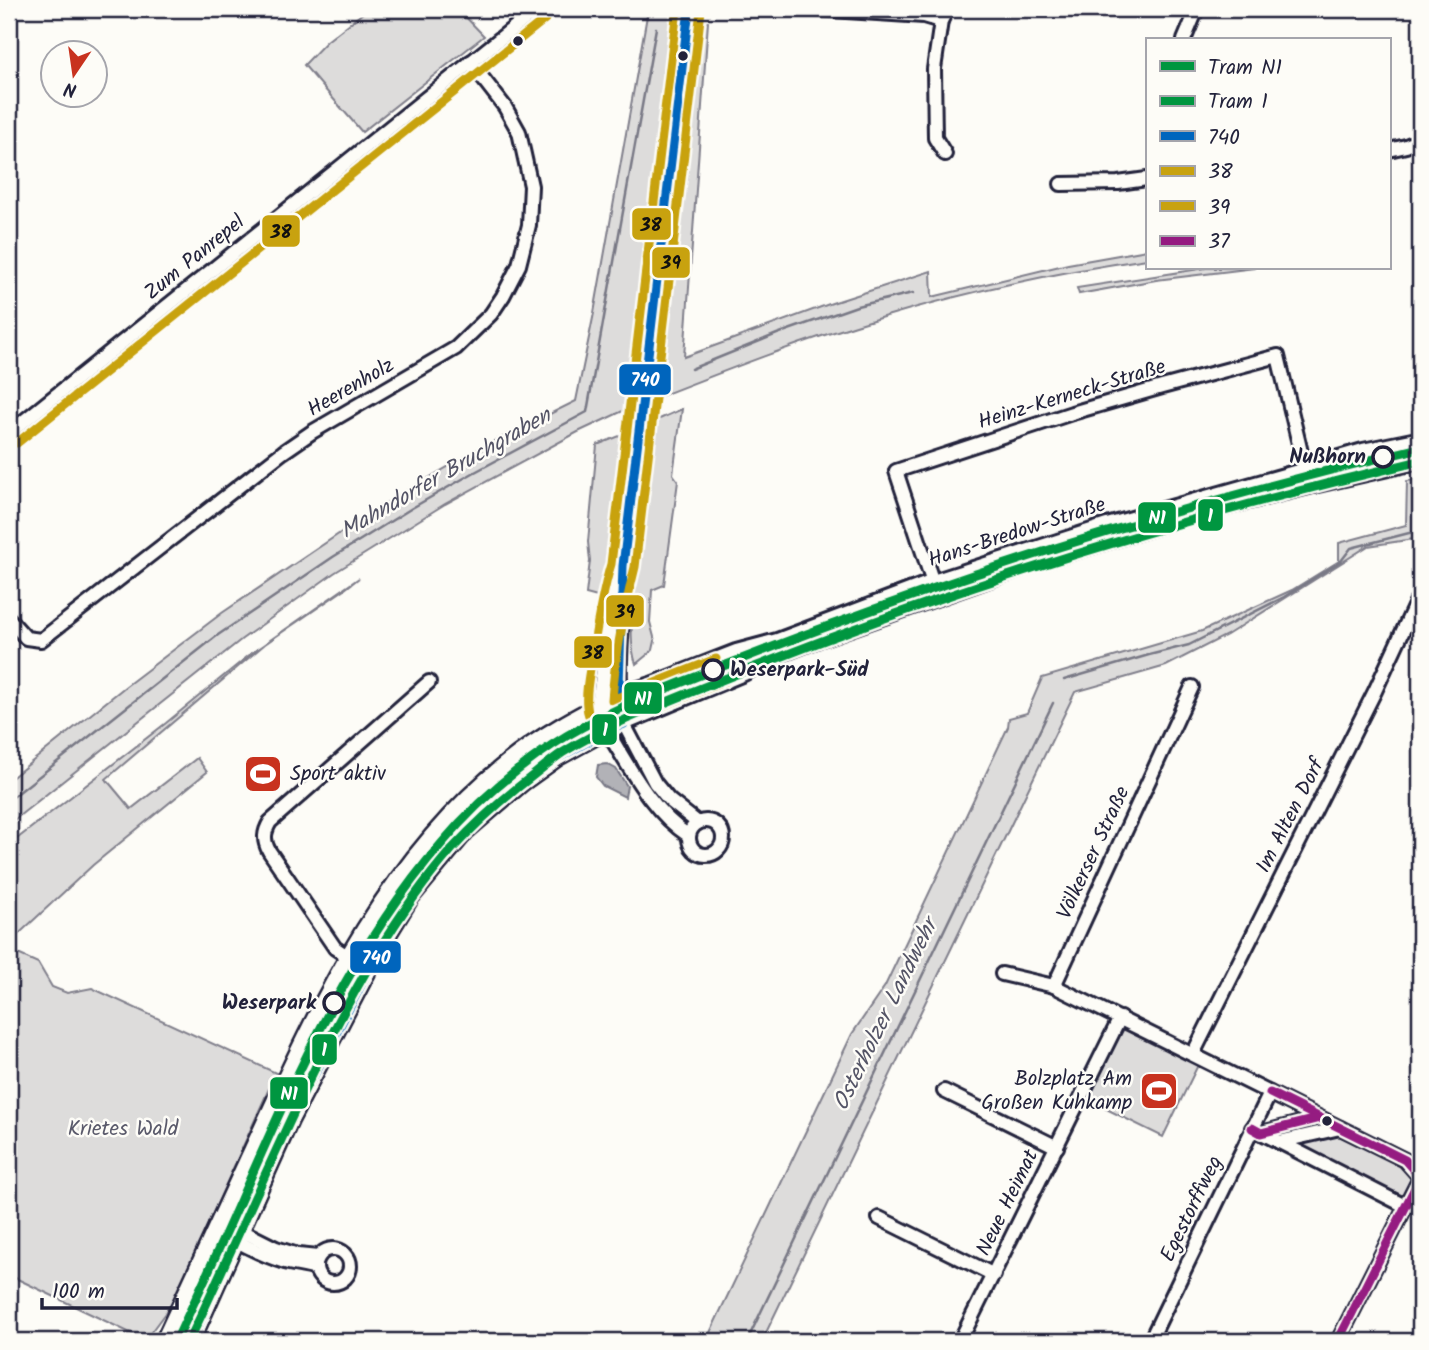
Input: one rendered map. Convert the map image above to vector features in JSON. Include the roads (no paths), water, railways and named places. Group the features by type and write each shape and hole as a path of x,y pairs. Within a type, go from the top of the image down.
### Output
{"main road":[{"path":"624,724 619,694 623,566 689,9"},
{"path":"607,731 598,705 615,593 623,566"},
{"name":"Hans-Bredow-Straße","path":"163,1341 299,1048 371,916 407,865 451,815 508,761 545,735 619,694"},
{"name":"Hans-Bredow-Straße","path":"192,1341 291,1120 381,947 411,898 467,831 523,783 558,758 624,724"}],"street":[{"name":"Zum Panrepel","path":"9,433 537,9"},
{"path":"815,9 924,16 941,21"},
{"path":"945,154 935,138 934,69 941,21 947,9"},
{"path":"1185,38 1197,9"},
{"name":"Heerenholz","path":"9,620 26,638 41,640 283,452 312,432 456,348 491,314 519,265 529,225 531,186 519,132 505,107 470,62"},
{"path":"1390,150 1420,140"},
{"path":"1061,184 1118,183 1146,179"},
{"name":"Heinz-Kerneck-Straße","path":"938,597 896,471 1072,413 1278,356 1304,468"},
{"name":"Hans-Bredow-Straße","path":"619,694 736,651 777,640 933,582 1107,525 1363,450 1412,440 1415,463 1205,513 1031,565 770,659 744,674 624,724"},
{"name":"Im Alten Dorf","path":"1193,1054 1375,691 1420,594"},
{"path":"347,956 335,947 269,851 264,840 265,829 270,821 429,682"},
{"name":"Völkerser Straße","path":"1054,986 1192,687"},
{"path":"624,724 655,783 669,800 698,822"},
{"path":"607,731 640,785 662,813 689,836"},
{"path":"709,821 717,825 723,838 720,847 712,853 703,854 692,848 689,836 698,822 709,821"},
{"path":"1002,974 1054,986 1405,1160 1420,1178 1338,1341"},
{"name":"Neue Heimat","path":"960,1341 1120,1018"},
{"name":"Neue Heimat","path":"944,1091 1057,1147"},
{"name":"Egestorffweg","path":"1150,1341 1257,1130 1270,1093"},
{"path":"1257,1130 1320,1118"},
{"path":"1279,1142 1340,1128"},
{"path":"1257,1130 1405,1206"},
{"name":"Neue Heimat","path":"879,1219 994,1276"},
{"path":"216,1226 225,1235 239,1235 282,1261 317,1263"}],"waterway":[{"name":"Mahndorfer Bruchgraben","path":"9,800 218,635 333,557 473,473 587,412 656,28"},
{"path":"691,369 777,334 857,306 913,293"},
{"name":"Osterholzer Landwehr","path":"1064,680 1189,645 1284,597 1341,561 1351,548 1413,532"},
{"name":"Osterholzer Landwehr","path":"747,1341 1053,703"}],"tram line":[{"name":"N1","path":"176,1341 305,1059 380,925 454,829 508,778 537,755 584,726 634,702 896,601 1193,507 1420,448"},
{"name":"1","path":"189,1341 315,1068 376,954 412,900 452,849 503,800 559,755 610,727 677,698 830,638 975,587 1196,519 1420,461"}],"place":[{"name":"Nußhorn","path":"1383,457"},
{"name":"Weserpark-Süd","path":"713,670"},
{"name":"Sport aktiv","path":"263,774"},
{"name":"Weserpark","path":"334,1003"},
{"name":"Bolzplatz Am Großen Kuhkamp","path":"1159,1091"}],"park label":[{"name":"Krietes Wald","path":"123,1129"}]}
